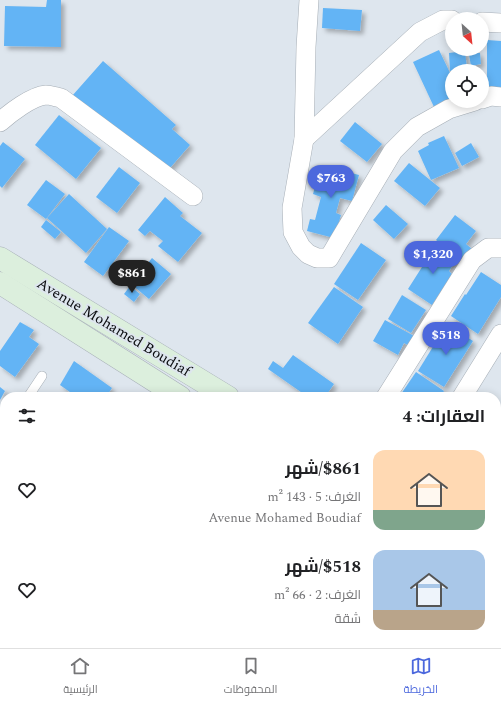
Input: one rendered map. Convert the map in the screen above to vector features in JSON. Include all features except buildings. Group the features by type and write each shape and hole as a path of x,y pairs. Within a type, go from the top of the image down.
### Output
{"main road":[{"name":"Avenue Mohamed Boudiaf","path":"0,258 220,392"},
{"name":"Avenue Mohamed Boudiaf","path":"0,283 172,392"}],"street":[{"path":"309,0 306,47 304,139 292,208 293,232 301,247 308,254 317,258 329,258 393,151 417,127 452,108"},
{"path":"304,139 420,32 445,20"},
{"path":"489,22 501,23"},
{"path":"0,122 26,102 45,95 61,98 193,196"},
{"path":"489,97 501,97"},
{"path":"389,392 472,260 488,248 501,248"},
{"path":"465,392 501,334"}],"lane":[{"path":"31,392 42,376"}]}
